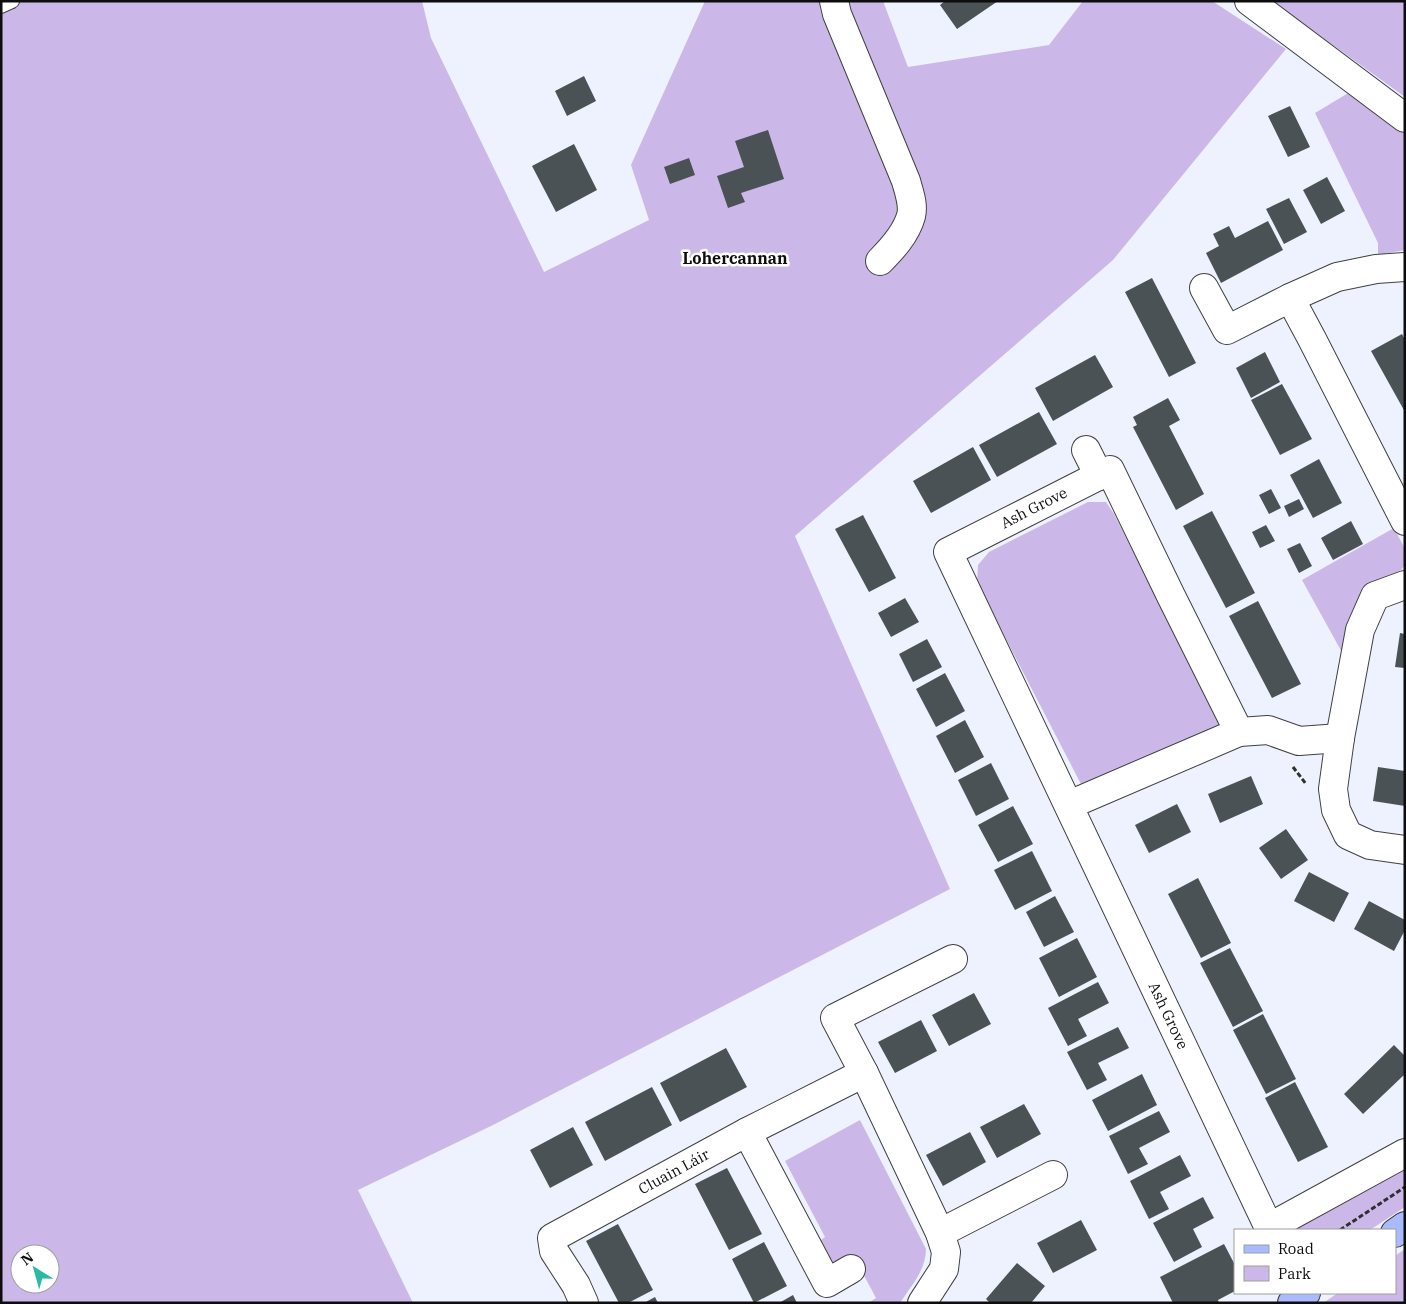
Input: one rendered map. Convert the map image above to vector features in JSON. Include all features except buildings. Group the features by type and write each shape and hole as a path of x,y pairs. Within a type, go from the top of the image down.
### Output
{"street":[{"path":"834,1 837,14 906,181 912,202 912,216 900,239 880,262"},
{"path":"1249,1 1405,118"},
{"path":"1204,288 1227,330 1337,276 1376,269 1405,267"},
{"path":"1290,298 1405,521"},
{"path":"1086,450 1099,476 1110,470 1239,732"},
{"name":"Ash Grove","path":"1099,476 948,552 1269,1229 1405,1153"},
{"path":"1405,584 1375,596 1360,630 1340,738 1333,789 1336,810 1348,835 1370,845 1405,850"},
{"path":"1070,806 1239,732 1268,730 1299,741 1340,738"},
{"path":"922,1303 944,1269 946,1252 940,1233 864,1074 834,1018 953,959"},
{"name":"Cluain Láir","path":"584,1303 576,1285 554,1251 552,1238 747,1132 864,1074"},
{"path":"747,1132 827,1282 851,1269"},
{"path":"940,1233 1053,1175"}],"lane":[{"path":"1,6 12,1"}],"path":[{"path":"1268,730 1318,801 1336,810"},
{"path":"1342,1229 1405,1187"}],"green space":[{"path":"1,1 422,1 431,38 544,272 649,220 631,165 705,1 883,1 908,67 1049,45 1083,1 1212,1 1286,49 1113,260 795,536 950,889 491,1126 358,1190 413,1303 1,1303"},
{"path":"1272,1 1405,1 1405,97"},
{"path":"1350,92 1405,131 1405,250 1378,255 1378,243 1315,113"},
{"path":"1088,502 1106,502 1114,514 1222,725 1083,788 977,583 978,565 989,552"},
{"path":"1394,528 1405,549 1405,565 1369,594 1349,620 1345,634 1344,656 1302,580"},
{"path":"860,1120 926,1249 921,1271 900,1303 868,1303 876,1298 861,1270 845,1263 826,1261 816,1244 825,1237 785,1161"},
{"path":"1405,1164 1405,1207 1372,1229 1295,1229 1294,1227"},
{"path":"1405,1249 1405,1303 1323,1303 1336,1294 1396,1294 1396,1255"}],"district":[{"name":"Lohercannan","path":"735,258"}]}
